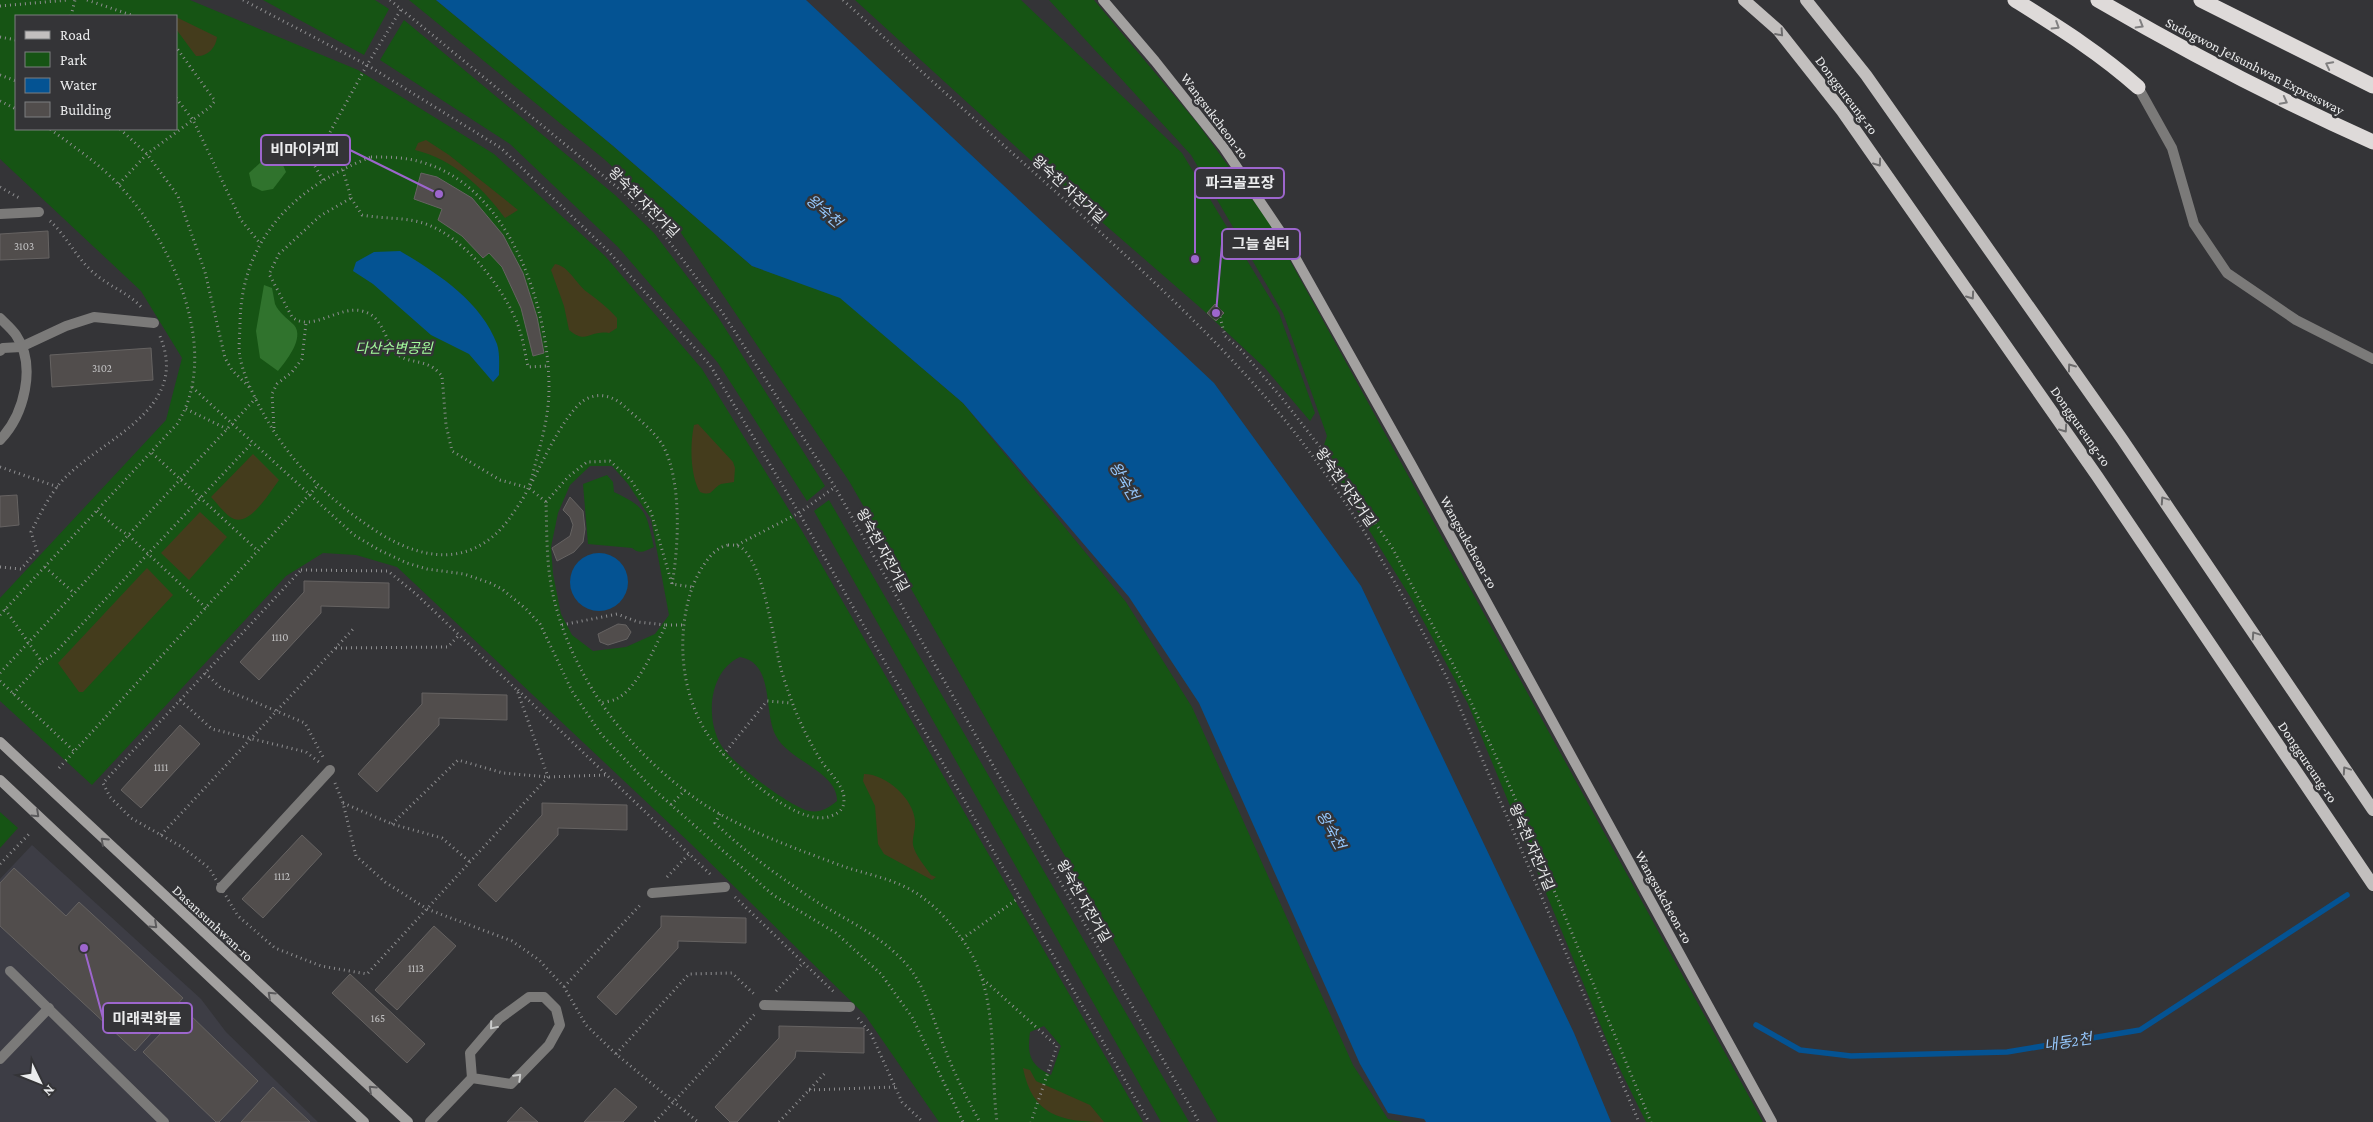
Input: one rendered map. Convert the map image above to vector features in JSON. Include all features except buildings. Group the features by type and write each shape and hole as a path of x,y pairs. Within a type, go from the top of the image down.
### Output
{"highway":[{"path":"2015,0 2082,41 2112,63 2138,87"},
{"name":"Sudogwon Je1sunhwan Expressway","path":"2098,0 2154,33 2296,107 2373,142"},
{"path":"2201,0 2373,86"}],"main road":[{"name":"Donggureung-ro","path":"1744,0 1778,30 1842,111 2097,476 2373,885"},
{"name":"Donggureung-ro","path":"1806,0 1866,75 2122,438 2373,810"}],"street":[{"name":"Wangsukcheon-ro","path":"1103,0 1156,61 1224,148 1282,234 1411,464 1772,1122"},
{"path":"2138,87 2172,148 2194,224 2227,273 2296,320 2373,359"},
{"path":"0,214 40,212"},
{"path":"0,351 3,348 21,347 66,326 94,317 154,323"},
{"path":"0,318 17,336 27,363 23,401 10,430 0,440"},
{"name":"Dasansunhwan-ro","path":"0,742 408,1122"},
{"path":"221,888 330,770"},
{"path":"0,780 364,1122"},
{"path":"652,893 725,888"},
{"path":"10,971 164,1122"},
{"path":"430,1122 472,1078 470,1053 499,1019 529,997 544,997 556,1009 560,1025 549,1045 511,1084 472,1078"},
{"path":"764,1004 850,1007"},
{"path":"0,1059 49,1008"}],"path":[{"path":"0,6 68,0"},
{"path":"71,15 75,0"},
{"path":"87,0 131,15"},
{"path":"243,0 367,65 502,148 608,251 710,365 798,513 1149,1122"},
{"name":"왕숙천 자전거길","path":"390,0 624,193 662,232 722,312 836,487 944,682 1199,1122"},
{"name":"왕숙천 자전거길","path":"843,0 1183,308 1238,365 1285,420 1324,474 1368,539 1408,604 1448,680 1639,1122"},
{"path":"323,180 313,163 352,91 402,8"},
{"path":"0,37 15,40"},
{"path":"119,184 147,154 210,108 215,101 178,50"},
{"path":"0,75 15,81"},
{"path":"0,101 15,108"},
{"path":"178,101 193,120 241,220 260,242"},
{"path":"0,615 177,424 186,409 195,367 195,336 175,272 143,215 119,184 98,165 51,130"},
{"path":"121,130 147,154 178,196 205,272 225,358 232,370 252,390"},
{"path":"529,488 546,426 549,391 548,366 539,316 526,271 507,232 474,192 460,181 424,162 407,158 371,158 323,180 296,200 260,242 244,286 240,312 240,357 252,390 283,445 302,467 361,521 383,536 411,548 437,556 457,555 490,540 500,531 529,488 556,437 583,401 592,396 614,397 652,431 662,444 669,460 676,510 676,565 672,584"},
{"path":"343,170 351,198 362,215 404,219 425,224 462,247 481,265 504,297 518,325 528,367 548,366"},
{"path":"0,187 32,204 53,224 74,253 95,275 135,300 154,323 165,348 168,373 155,405 69,475 58,487 31,532 37,551 21,569 0,567"},
{"path":"351,198 320,216 279,254 269,274 292,317 298,322 306,323 348,311 362,311 374,317 395,352 403,358 431,366 442,376 446,425 452,451 500,480 529,488 546,502"},
{"path":"1220,317 1225,336 1241,350 1276,390 1348,483 1397,558 1460,676 1520,808 1651,1122"},
{"path":"274,431 272,394 277,384 292,372 302,359 306,323"},
{"path":"192,387 354,535 379,550 427,569 464,574 490,583 513,597 540,624 572,690 601,734 651,787 773,895 836,933 881,974 912,1017 963,1122"},
{"path":"0,673 256,398"},
{"path":"186,409 227,429"},
{"path":"13,694 42,662 54,654 252,443"},
{"path":"152,453 258,551"},
{"path":"672,584 650,512 630,480 610,461 586,462 568,477 546,502 547,546 554,598 562,625 587,684 641,753 685,790 720,814 774,840 845,867 897,883 927,900 962,938 982,978 991,1012 993,1086 997,1122"},
{"path":"0,466 58,487"},
{"path":"59,768 319,484"},
{"path":"737,545 743,549 753,565 769,609 779,662 791,703 812,746 842,790 845,799 839,813 825,819 811,818 748,780 722,755 706,732 692,697 684,660 682,625 692,587 714,552 722,546 737,545 749,540 782,523 836,487"},
{"path":"97,511 128,535 206,608"},
{"path":"45,567 74,593"},
{"path":"330,770 306,752 252,737 212,729 180,700 301,570 388,571 459,635 850,1007 871,1034 902,1102 923,1122"},
{"path":"672,584 692,587"},
{"path":"5,609 42,662"},
{"path":"562,625 617,614 638,622 682,625"},
{"path":"601,703 616,699 625,692 639,675 666,625"},
{"path":"161,835 355,627"},
{"path":"336,648 448,647 459,635"},
{"path":"205,673 221,688 305,723 330,770 343,803 356,856 385,882 426,909 548,777"},
{"path":"0,681 74,751"},
{"path":"517,690 548,777"},
{"path":"722,755 767,701 791,703"},
{"path":"392,824 458,760 503,772 548,777 607,775"},
{"path":"671,805 685,790"},
{"path":"343,803 392,824 442,838 470,862"},
{"path":"720,814 715,823 736,843 791,884 872,934 908,965 924,989 955,1075 980,1122"},
{"path":"0,864 31,832"},
{"path":"564,987 689,854"},
{"path":"962,938 1020,897"},
{"path":"656,1122 803,962"},
{"path":"616,1054 689,974 732,973 764,1004"},
{"path":"982,978 1056,1046 1031,1122"},
{"path":"779,1122 826,1072"},
{"path":"809,1090 895,1087"}],"shaded area":[{"path":"32,845 201,999 226,1032 318,1122 0,1122 0,879"}],"green space":[{"name":"다산수변공원","path":"0,0 190,0 358,70 494,154 605,256 702,369 802,531 1143,1122 939,1122 865,1015 690,843 397,567 356,555 323,553 286,576 92,785 0,701 0,598 166,420 182,358 141,291 0,159","holes":["590,466 612,466 628,484 651,519 669,615 655,634 626,647 593,651 572,635 561,614 553,574 551,547 558,513 570,485","740,657 751,661 759,669 763,678 772,726 776,736 791,753 822,774 830,782 835,791 837,801 834,804 817,811 800,808 748,772 721,745 713,722 713,696 716,684 722,673","1044,1026 1061,1046 1051,1075 1034,1063 1029,1047 1030,1032"]},
{"path":"263,0 375,0 389,9 364,55"},
{"path":"409,0 436,0 612,145 752,266 840,297 963,403 1126,602 1192,707 1353,1065 1388,1119 1403,1122 1218,1122 849,481 675,224 604,159"},
{"path":"855,0 1021,0 1182,153 1279,313 1315,413 1310,421 1265,368 1203,310 1027,157"},
{"path":"1049,0 1094,0 1198,124 1270,224 1763,1122 1646,1122 1612,1053 1468,704 1411,598 1353,504 1320,457 1327,436 1283,313 1191,155"},
{"path":"404,20 615,195 654,233 718,317 825,486 807,501 718,363 618,247 510,144 380,60"},
{"path":"261,162 283,165 286,172 273,189 262,191 252,186 249,173"},
{"path":"264,285 272,288 275,304 297,330 296,343 278,371 260,358 256,331"},
{"path":"607,475 613,482 614,492 639,507 644,513 654,547 640,552 632,548 588,544 583,484"},
{"path":"829,500 1189,1122 1161,1122 814,511"},
{"path":"0,812 18,828 0,848"}],"sand":[{"path":"178,18 217,37 215,45 210,51 204,55 196,56 178,32"},
{"path":"426,140 449,155 518,210 505,218 487,196 466,176 442,160 415,150 418,143"},
{"path":"555,264 564,268 583,289 614,314 617,318 617,328 609,333 597,333 584,337 569,330 564,306 551,270"},
{"path":"698,424 733,462 735,468 734,482 721,484 707,494 700,492 694,477 693,433 694,425"},
{"path":"253,454 279,480 260,506 247,517 240,520 234,519 225,513 211,497"},
{"path":"200,512 227,537 189,580 161,553"},
{"path":"147,568 173,595 83,692 79,692 58,663"},
{"path":"864,774 881,778 890,783 910,804 915,821 914,849 931,875 936,877 932,880 884,854 878,844 875,806 863,781"},
{"path":"1023,1068 1030,1070 1036,1081 1090,1105 1104,1122 1074,1120 1051,1113 1041,1106 1033,1096 1027,1084"}],"water":[{"name":"왕숙천","path":"436,0 806,0 1214,383 1361,586 1574,1033 1611,1122 1426,1122 1424,1119 1388,1113 1360,1064 1199,703 1129,597 963,403 840,298 752,266 612,145"},
{"path":"400,251 443,279 469,301 480,314 490,329 498,348 499,375 493,382 469,354 431,335 373,284 353,271 356,262 374,252"},
{"path":"593,553 605,553 620,561 628,576 628,588 620,603 605,611 593,611 578,603 570,588 570,576 578,561"}],"waterway":[{"name":"내동2천","path":"1756,1025 1800,1050 1851,1056 2007,1052 2140,1030 2347,895"}],"place":[{"name":"비마이커피","path":"439,194"},
{"name":"파크골프장","path":"1195,259"},
{"name":"그늘 쉼터","path":"1216,313"},
{"name":"미래퀵화물","path":"84,948"}]}
